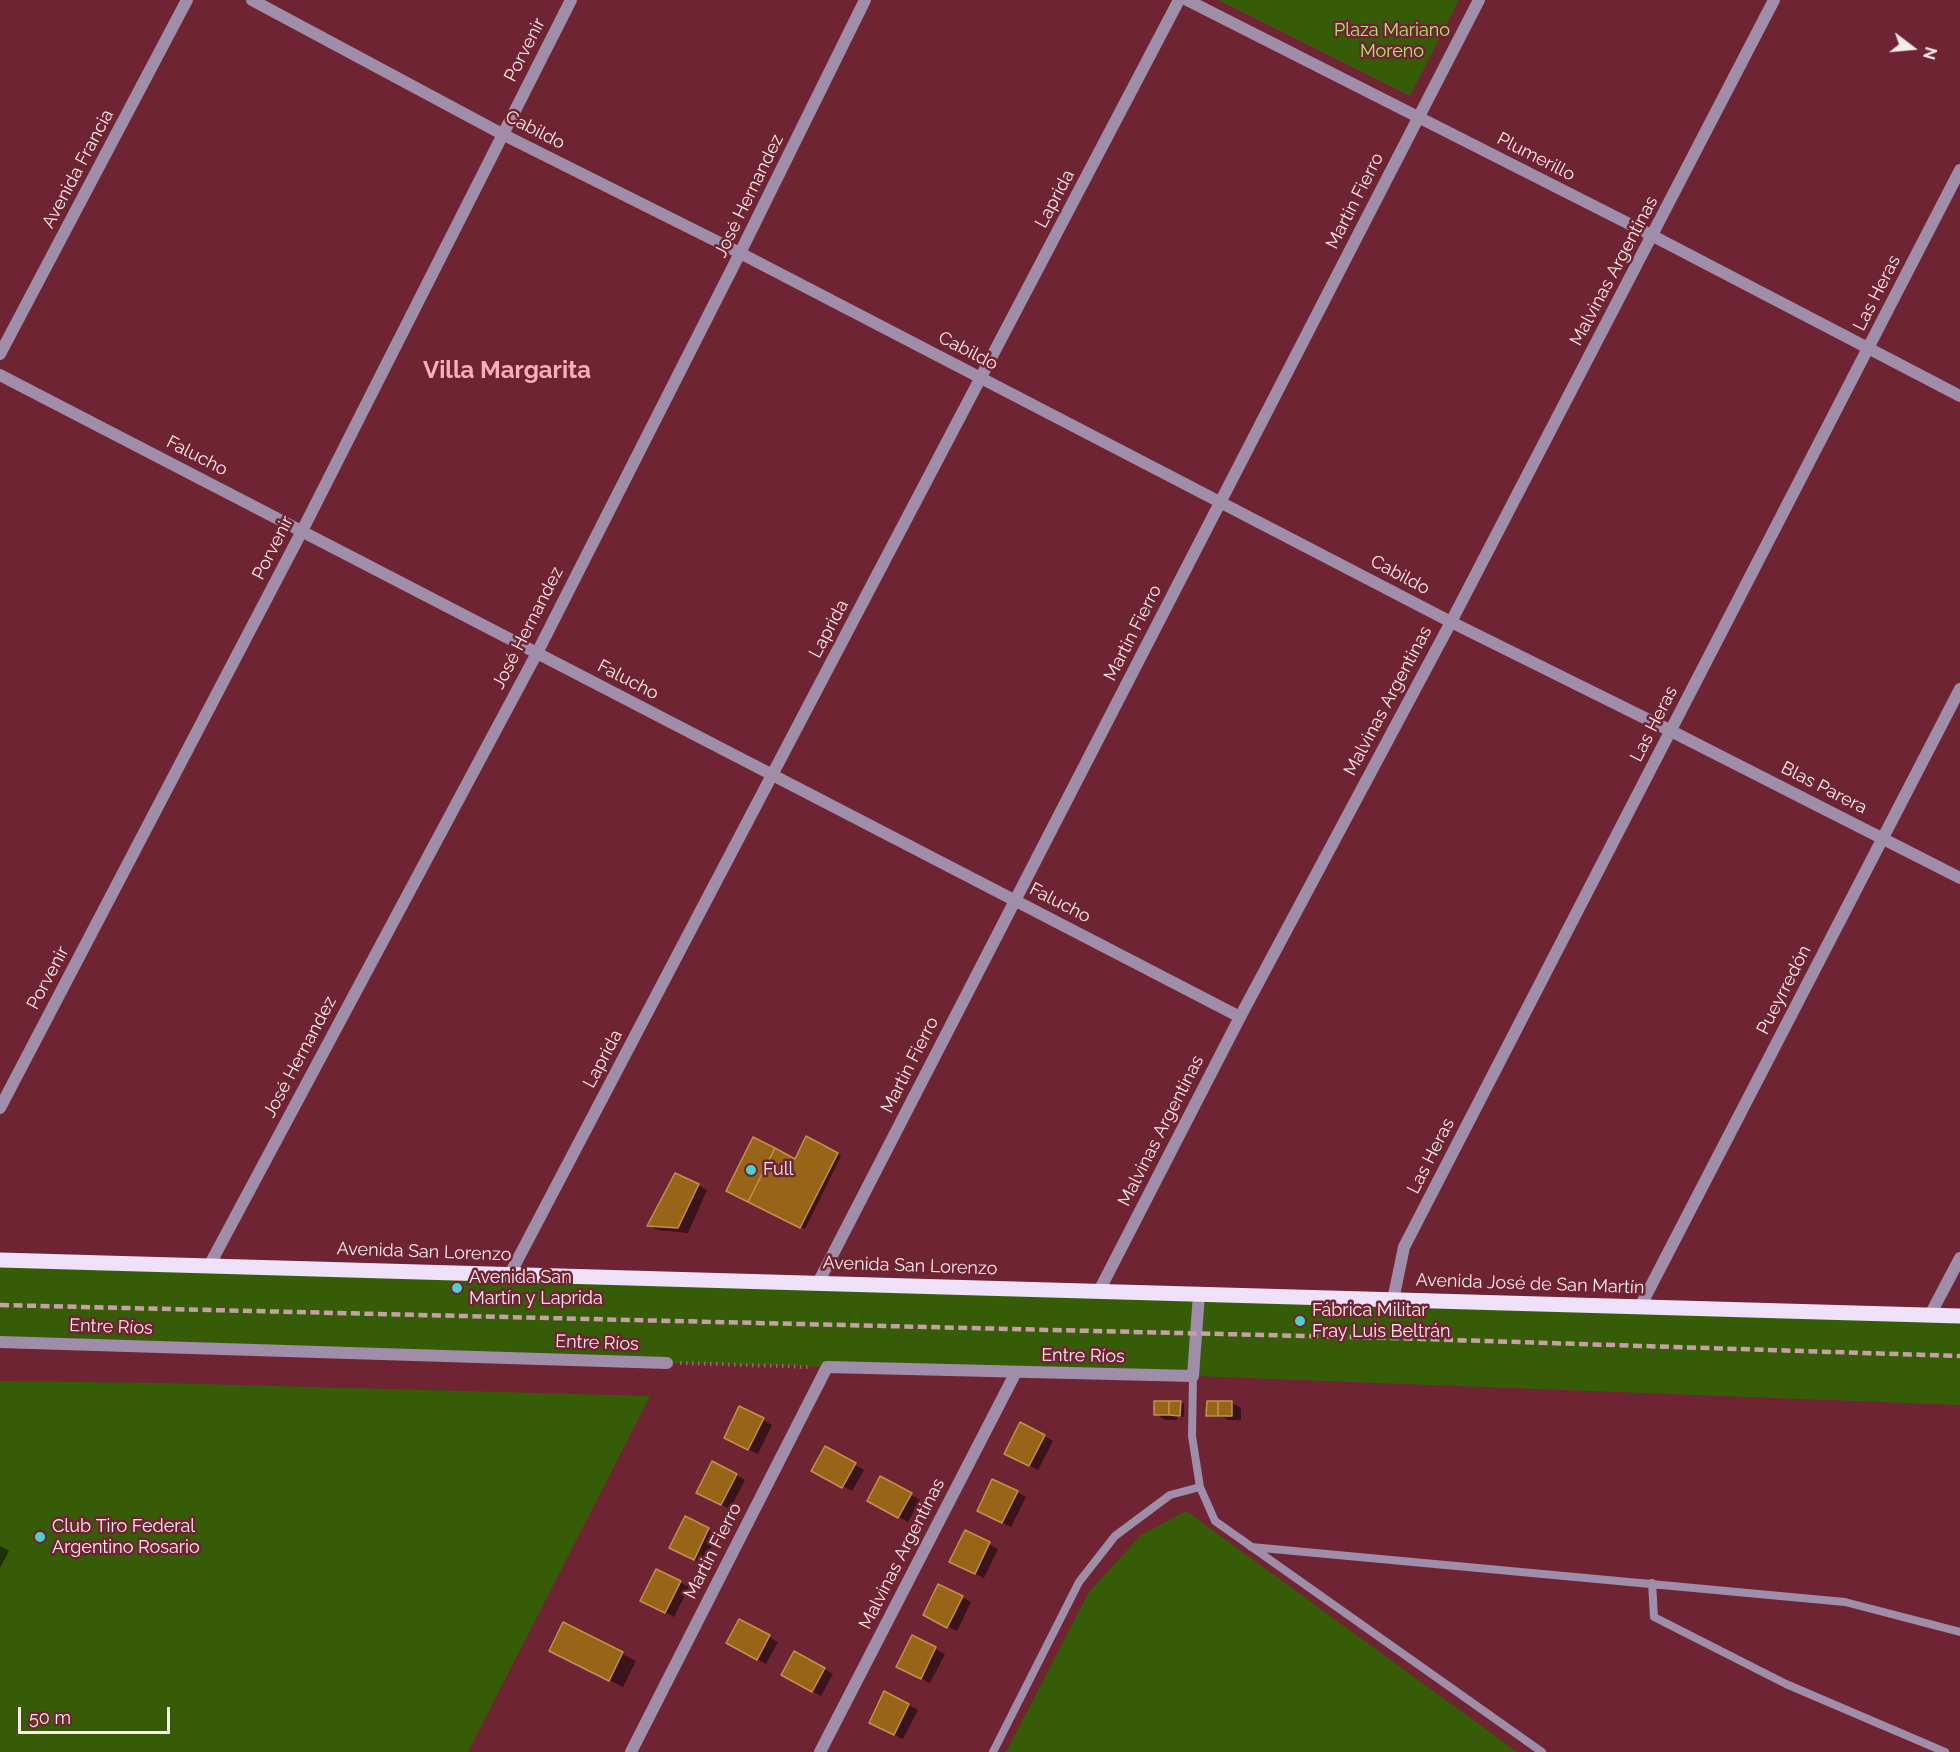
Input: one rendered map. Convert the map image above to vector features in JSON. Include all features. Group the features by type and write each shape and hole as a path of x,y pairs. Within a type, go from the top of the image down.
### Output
{"main road":[{"name":"Avenida San Lorenzo","path":"0,1260 1099,1291"},
{"name":"Avenida José de San Martín","path":"1099,1291 1960,1316"}],"street":[{"name":"Avenida Francia","path":"0,354 187,0"},
{"name":"Cabildo","path":"252,0 502,134 1221,501 1450,622 1671,731"},
{"name":"Porvenir","path":"0,1108 302,531 571,0"},
{"name":"José Hernandez","path":"209,1266 537,653 740,254 865,0"},
{"name":"Laprida","path":"510,1274 1179,0"},
{"name":"Plumerillo","path":"1186,0 1653,236 1960,396"},
{"name":"Martin Fierro","path":"818,1283 1479,0"},
{"name":"Malvinas Argentinas","path":"1099,1291 1240,1017 1653,236 1774,0"},
{"name":"Las Heras","path":"1393,1300 1404,1247 1960,170"},
{"name":"Falucho","path":"0,375 1240,1017"},
{"name":"Pueyrredón","path":"1640,1307 1960,689"},
{"name":"Blas Parera","path":"1671,731 1960,878"},
{"path":"1930,1315 1960,1258"},
{"path":"1193,1376 1199,1294"},
{"name":"Entre Ríos","path":"0,1342 667,1363"},
{"name":"Martin Fierro","path":"631,1752 827,1367"},
{"name":"Entre Ríos","path":"827,1367 1193,1376"},
{"name":"Malvinas Argentinas","path":"820,1752 1016,1372"}],"lane":[{"path":"1193,1376 1192,1436 1200,1487 1215,1521 1542,1752"},
{"path":"993,1752 1079,1582 1115,1536 1170,1495 1200,1487"},
{"path":"1251,1547 1845,1602 1960,1632"},
{"path":"1652,1583 1654,1617 1786,1684 1945,1752"}],"path":[{"path":"667,1363 827,1367"}],"green space":[{"name":"Plaza Mariano Moreno","path":"1218,0 1459,0 1410,96"},
{"path":"0,1260 1960,1316 1960,1405 1193,1376 667,1363 0,1342"},
{"path":"0,1381 650,1396 468,1752 0,1752"},
{"path":"1186,1511 1517,1752 1006,1752 1089,1592 1141,1535"}],"building":[{"path":"806,1136 838,1153 800,1228 748,1202 775,1148 795,1159"},
{"name":"Full","path":"753,1137 775,1148 748,1202 726,1191"},
{"path":"675,1173 699,1184 678,1228 647,1226"},
{"path":"1154,1401 1169,1401 1169,1415 1154,1415"},
{"path":"1169,1401 1181,1401 1180,1416 1169,1415"},
{"path":"1207,1401 1218,1401 1218,1416 1206,1416"},
{"path":"1218,1401 1232,1401 1232,1416 1218,1416"},
{"path":"739,1406 764,1418 748,1450 724,1438"},
{"path":"1020,1422 1045,1435 1029,1466 1004,1454"},
{"path":"825,1446 856,1463 842,1488 811,1471"},
{"path":"712,1461 737,1474 721,1505 696,1493"},
{"path":"880,1476 912,1493 898,1518 867,1501"},
{"path":"992,1479 1018,1491 1002,1523 977,1511"},
{"path":"685,1516 709,1528 694,1560 669,1548"},
{"path":"965,1530 990,1542 975,1574 949,1562"},
{"path":"656,1569 681,1581 665,1613 640,1601"},
{"path":"938,1584 963,1596 947,1628 923,1615"},
{"path":"739,1619 770,1635 757,1660 726,1643"},
{"path":"563,1622 623,1652 609,1681 549,1651"},
{"path":"912,1635 936,1647 921,1679 896,1667"},
{"path":"794,1651 825,1668 812,1692 781,1675"},
{"path":"884,1691 909,1704 894,1735 869,1723"}],"railway":[{"path":"0,1305 1390,1338 1960,1356"}],"place":[{"name":"Full","path":"751,1170"},
{"name":"Avenida San Martín y Laprida","path":"457,1288"},
{"name":"Fábrica Militar Fray Luis Beltrán","path":"1300,1321"},
{"name":"Club Tiro Federal Argentino Rosario","path":"40,1537"}],"district":[{"name":"Villa Margarita","path":"507,371"}]}
